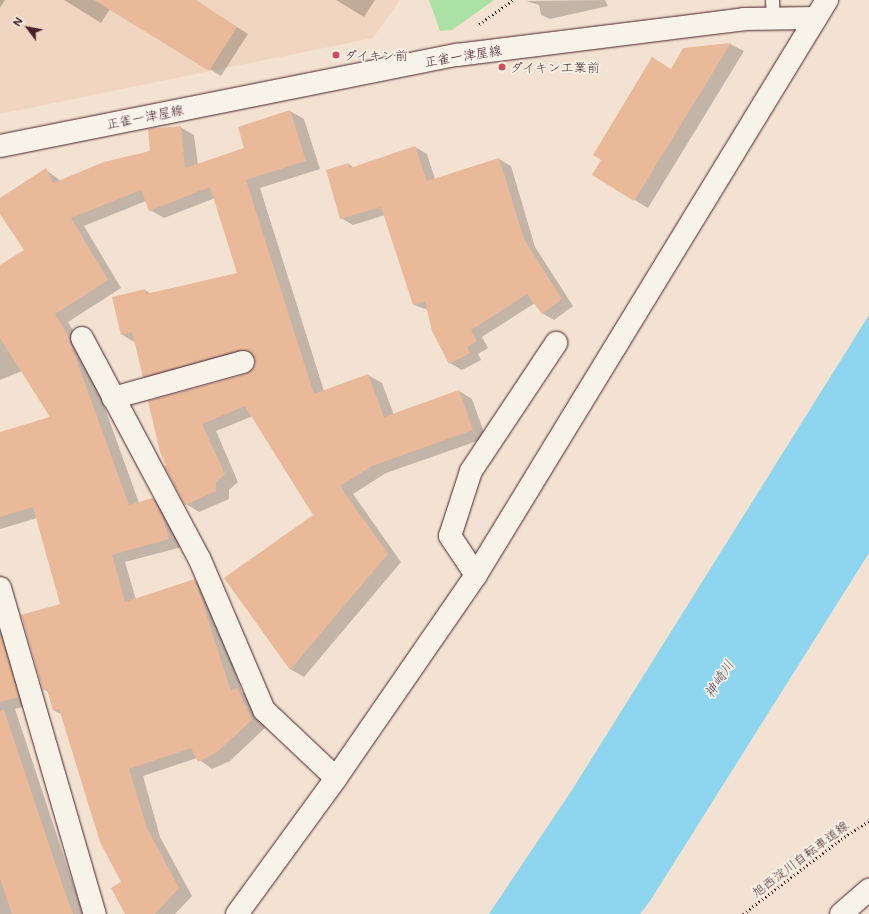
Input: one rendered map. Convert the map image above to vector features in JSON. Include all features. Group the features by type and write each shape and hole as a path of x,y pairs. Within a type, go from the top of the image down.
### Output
{"street":[{"name":"正雀一津屋線","path":"0,146 457,55 744,19 772,9 821,9"},
{"path":"237,914 336,778 476,575 821,9"},
{"path":"82,338 200,560 264,710 336,778"},
{"path":"476,575 450,536 471,471 556,343"},
{"path":"114,398 243,362"},
{"path":"0,588 95,914"},
{"path":"841,914 869,890"}],"path":[{"name":"旭西淀川自転車道線","path":"743,914 841,839 869,821"}],"shaded area":[{"path":"0,0 400,0 373,38 0,114"}],"green space":[{"path":"429,0 494,0 452,30 440,31"}],"water":[{"name":"神崎川","path":"869,315 869,553 650,901 640,914 489,914 572,790"}],"building":[{"path":"94,0 196,0 237,27 209,71"},
{"path":"731,43 634,201 592,175 601,160 593,155 652,57 671,69 683,48"},
{"path":"290,110 306,161 246,180 314,394 368,374 384,417 459,390 473,430 372,466 340,486 388,554 290,670 224,578 313,515 245,406 202,424 225,474 216,482 216,491 185,505 164,466 166,465 160,452 148,401 246,374 255,366 255,358 246,350 240,350 143,377 132,332 121,335 112,297 145,289 146,294 237,273 210,187 149,211 141,190 71,218 108,280 55,314 67,334 129,505 153,498 162,515 169,539 112,555 125,602 195,579 231,691 237,688 252,720 216,753 198,762 191,748 129,769 147,828 179,888 155,914 125,914 111,888 121,882 100,842 59,709 53,710 47,689 43,690 21,615 60,604 33,507 0,517 0,432 50,417 0,338 0,265 24,250 0,214 0,198 46,168 53,183 104,162 150,151 148,129 181,126 185,168 244,148 238,127"},
{"path":"415,146 427,181 499,158 524,239 562,299 542,314 527,294 471,330 477,341 467,347 470,353 449,364 432,331 425,301 413,305 381,207 340,219 326,170 349,163 350,168"},
{"path":"0,633 19,697 0,702"},
{"path":"4,710 73,914 12,914 0,878 0,711"}],"place":[{"name":"ダイキン前","path":"336,55"},
{"name":"ダイキン工業前","path":"502,67"}]}
